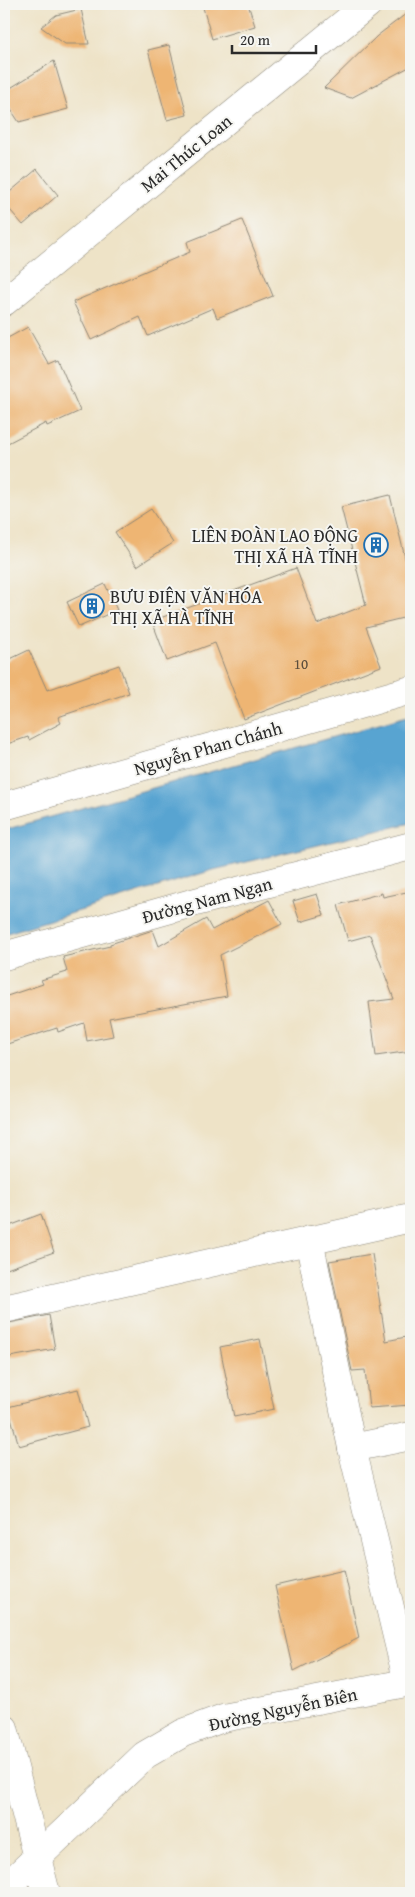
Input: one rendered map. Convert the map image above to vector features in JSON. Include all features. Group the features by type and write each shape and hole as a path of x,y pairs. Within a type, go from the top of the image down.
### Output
{"street":[{"name":"Mai Thúc Loan","path":"4,302 368,4"},
{"name":"Nguyễn Phan Chánh","path":"4,806 411,690"},
{"name":"Đường Nam Ngạn","path":"4,956 192,903 411,846"},
{"path":"4,1309 411,1218"},
{"path":"309,1240 352,1448 410,1683"},
{"path":"352,1448 411,1436"},
{"name":"Đường Nguyễn Biên","path":"4,1889 145,1754 183,1733 223,1718 410,1683"},
{"path":"4,1728 46,1893"}],"water":[{"path":"411,715 411,823 213,870 4,934 4,830"}],"building":[{"path":"202,4 248,4 255,26 212,39"},
{"path":"81,9 89,44 65,44 41,27 56,15"},
{"path":"411,10 411,66 351,98 324,88 377,36"},
{"path":"169,45 187,115 167,120 148,50"},
{"path":"54,61 68,109 19,122 4,99 4,92"},
{"path":"37,169 58,195 23,225 4,203 4,197"},
{"path":"242,220 273,296 217,318 213,308 148,336 140,317 91,340 73,302 190,252 187,242"},
{"path":"28,327 49,364 58,360 80,411 47,426 46,423 4,445 4,340"},
{"path":"390,495 411,583 411,616 366,627 381,666 244,719 215,643 167,661 152,621 296,568 317,624 366,605 341,507"},
{"path":"151,509 173,543 137,566 115,532"},
{"name":"BƯU ĐIỆN VĂN HÓA THỊ XÃ HÀ TĨNH","path":"105,584 117,610 79,627 67,602"},
{"path":"29,650 47,690 119,665 129,693 58,717 61,723 29,740 28,737 4,745 4,662"},
{"path":"411,891 411,1051 376,1056 369,1002 394,999 370,935 348,941 338,905 382,893 383,897"},
{"path":"317,894 324,915 300,922 293,901"},
{"path":"269,900 282,924 220,955 227,996 109,1018 113,1036 87,1041 84,1023 58,1032 57,1028 4,1045 4,997 43,984 41,980 67,972 63,957 110,946 110,944 153,930 159,946 206,919 212,930"},
{"path":"41,1214 54,1252 4,1270 4,1228"},
{"path":"372,1254 386,1341 411,1336 411,1405 369,1408 365,1370 352,1371 329,1261"},
{"path":"49,1315 55,1349 4,1358 4,1324"},
{"path":"260,1339 274,1409 234,1417 220,1347"},
{"path":"78,1389 88,1427 19,1446 8,1407"},
{"path":"344,1570 359,1638 294,1671 275,1586"}],"place":[{"name":"LIÊN ĐOÀN LAO ĐỘNG THỊ XÃ HÀ TĨNH","path":"376,545"},
{"name":"BƯU ĐIỆN VĂN HÓA THỊ XÃ HÀ TĨNH","path":"92,606"}]}
